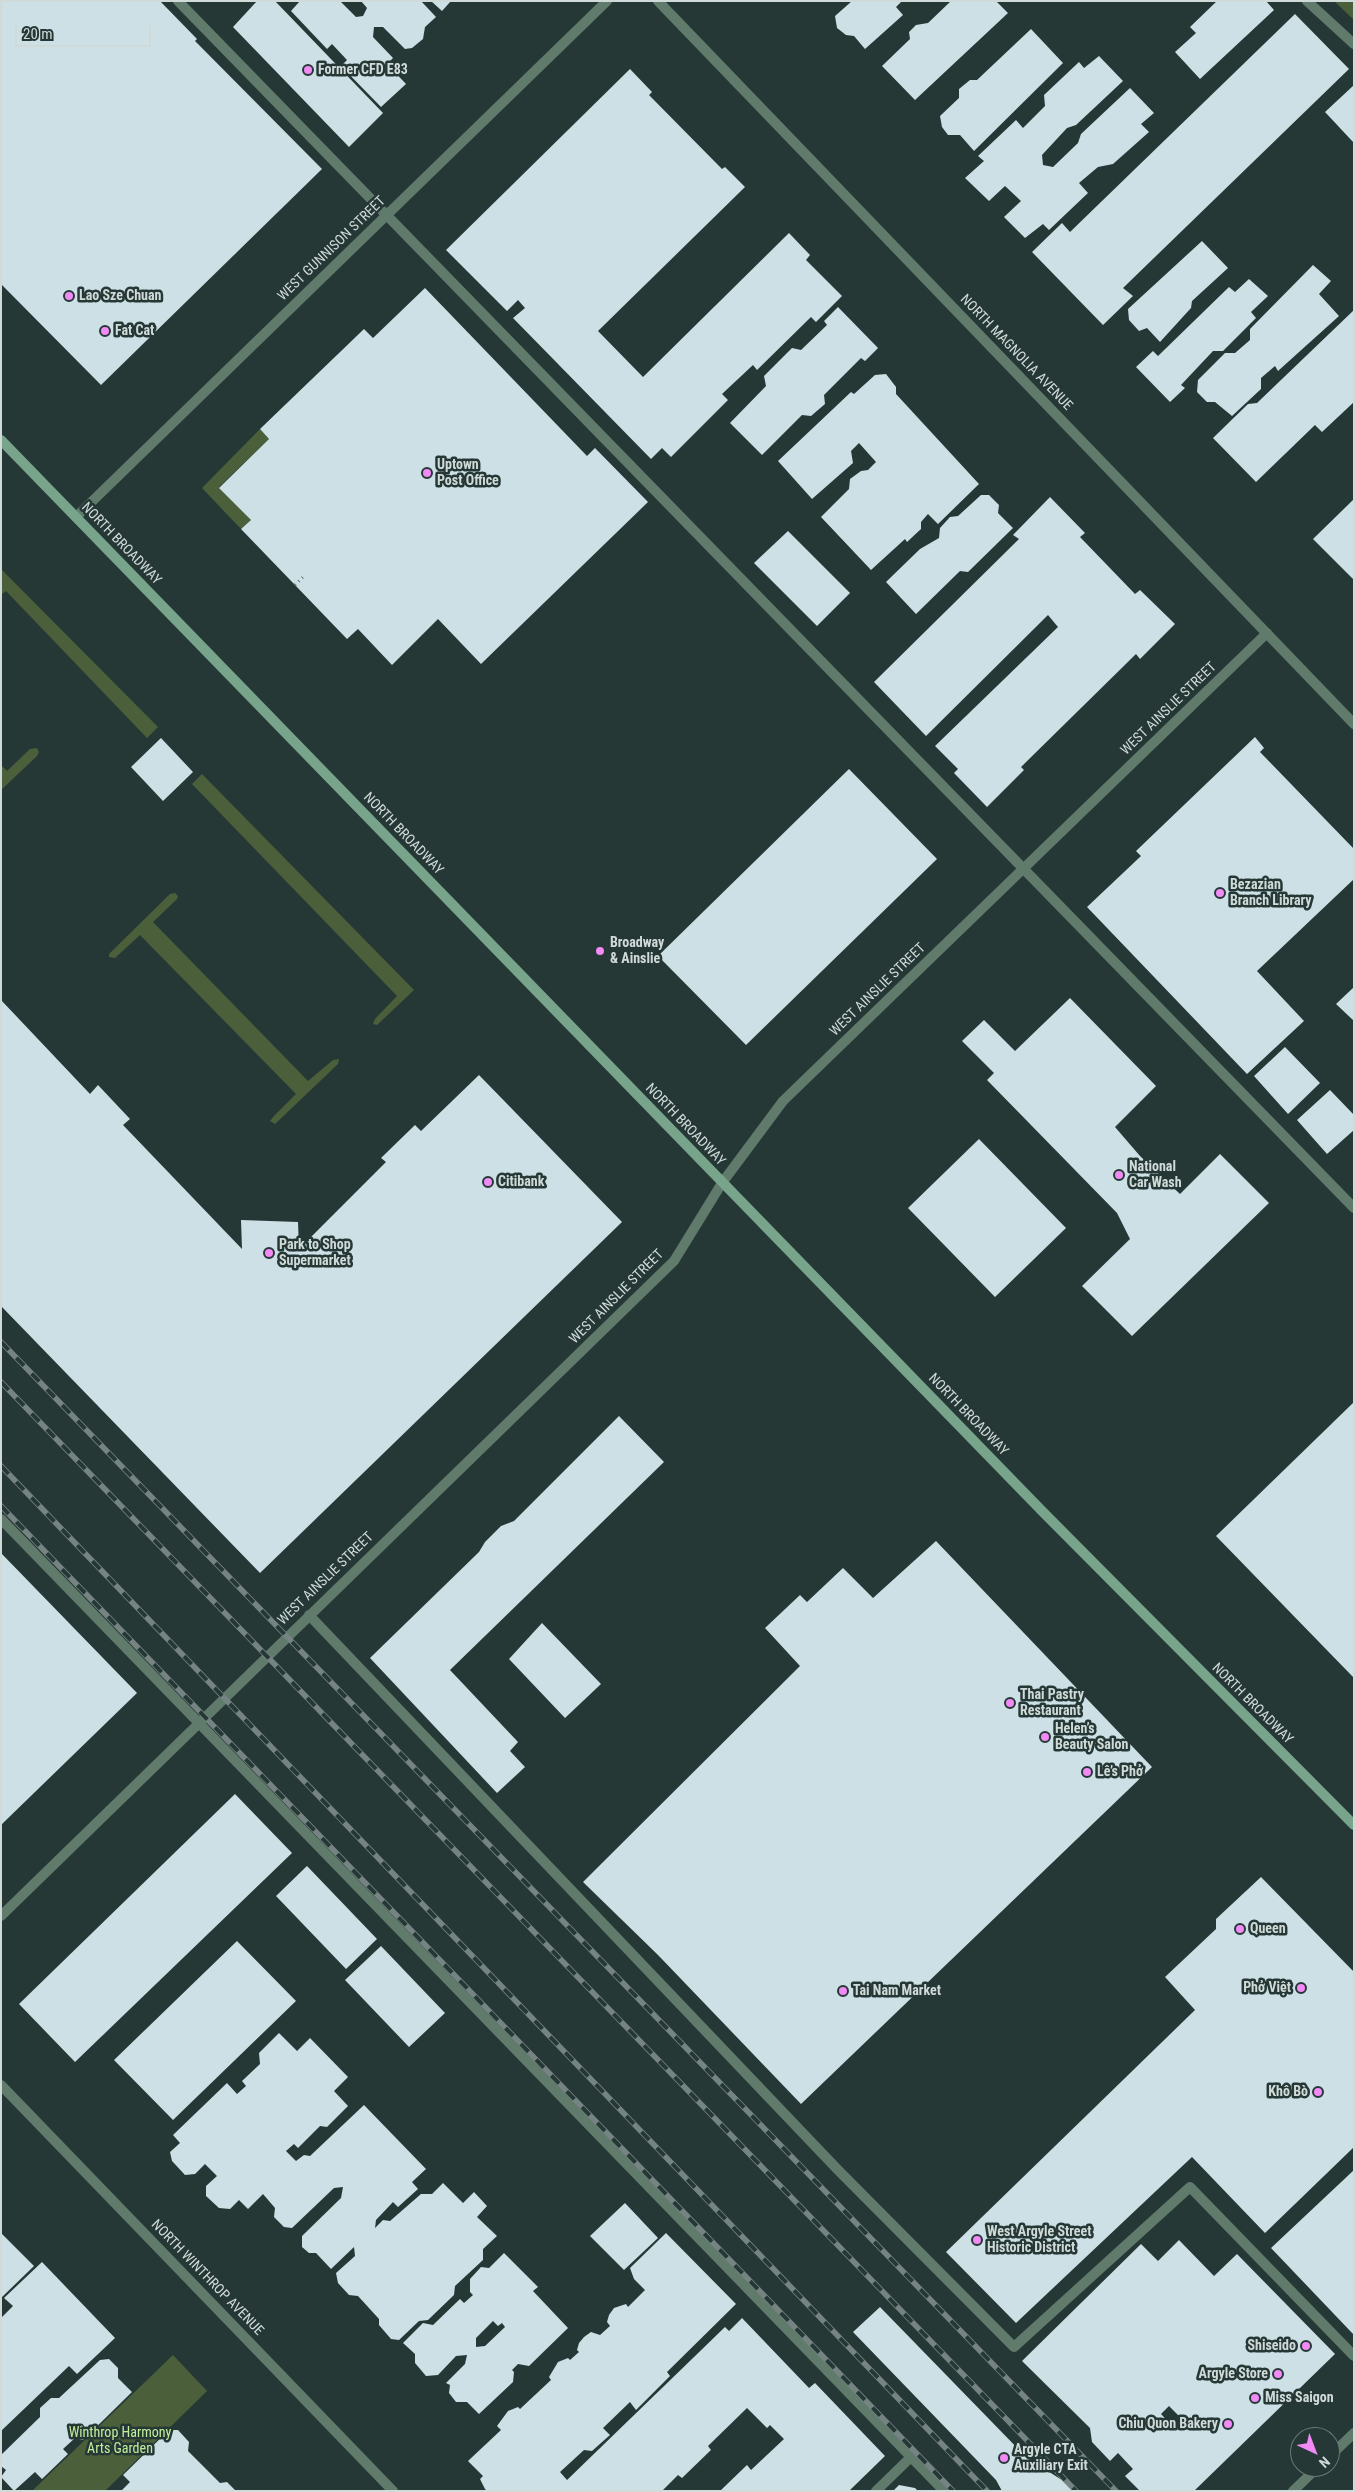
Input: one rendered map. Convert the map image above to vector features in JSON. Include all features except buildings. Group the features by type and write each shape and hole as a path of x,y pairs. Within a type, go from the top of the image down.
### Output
{"main road":[{"name":"NORTH BROADWAY","path":"1,440 1097,1567 1354,1825"}],"street":[{"path":"178,1 1354,1208"},
{"name":"WEST GUNNISON STREET","path":"76,517 607,1"},
{"name":"NORTH MAGNOLIA AVENUE","path":"658,1 1354,724"},
{"path":"1307,1 1354,44"},
{"name":"WEST AINSLIE STREET","path":"1,1916 674,1261 722,1183 783,1101 1267,633"},
{"path":"1,1519 944,2491"},
{"path":"309,1615 838,2170 1014,2347 1190,2187 1354,2356"},
{"name":"NORTH WINTHROP AVENUE","path":"1,2085 393,2491"},
{"path":"1340,2446 1354,2433"},
{"path":"876,2491 911,2457"},
{"path":"1298,2489 1309,2477"}],"path":[{"path":"295,585 305,576"}],"green space":[{"path":"1334,1 1354,1 1354,20"},
{"path":"260,429 269,439 219,487 251,520 241,529 202,488"},
{"path":"1,569 158,727 147,738 6,591 1,595"},
{"path":"37,748 39,752 37,756 1,790 1,765 7,771 30,749"},
{"path":"202,774 414,990 377,1025 373,1024 375,1019 397,996 192,784"},
{"path":"175,893 178,896 177,899 153,922 308,1081 333,1060 339,1059 338,1064 275,1124 270,1121 296,1094 140,935 115,958 109,957 109,954 170,894"},
{"name":"Winthrop Harmony Arts Garden","path":"173,2355 207,2391 105,2491 32,2491"}],"railway":[{"path":"1,1342 1116,2491"},
{"path":"1,1382 1076,2491"},
{"path":"1,1466 987,2491"},
{"path":"1,1506 953,2491"}],"place":[{"name":"Former CFD E83","path":"308,70"},
{"name":"Lao Sze Chuan","path":"69,296"},
{"name":"Fat Cat","path":"105,331"},
{"name":"Uptown Post Office","path":"427,473"},
{"name":"Bezazian Branch Library","path":"1220,893"},
{"name":"Broadway & Ainslie","path":"600,951"},
{"name":"National Car Wash","path":"1119,1175"},
{"name":"Citibank","path":"488,1182"},
{"name":"Park to Shop Supermarket","path":"269,1253"},
{"name":"Thai Pastry Restaurant","path":"1010,1703"},
{"name":"Helen’s Beauty Salon","path":"1045,1737"},
{"name":"Lê’s Phở","path":"1087,1772"},
{"name":"Queen","path":"1240,1929"},
{"name":"Phở Việt","path":"1301,1988"},
{"name":"Tai Nam Market","path":"843,1991"},
{"name":"Khô Bò","path":"1318,2092"},
{"name":"West Argyle Street Historic District","path":"977,2240"},
{"name":"Shiseido","path":"1306,2346"},
{"name":"Argyle Store","path":"1278,2374"},
{"name":"Miss Saigon","path":"1255,2398"},
{"name":"Chiu Quon Bakery","path":"1228,2424"},
{"name":"Argyle CTA Auxiliary Exit","path":"1004,2458"}]}
